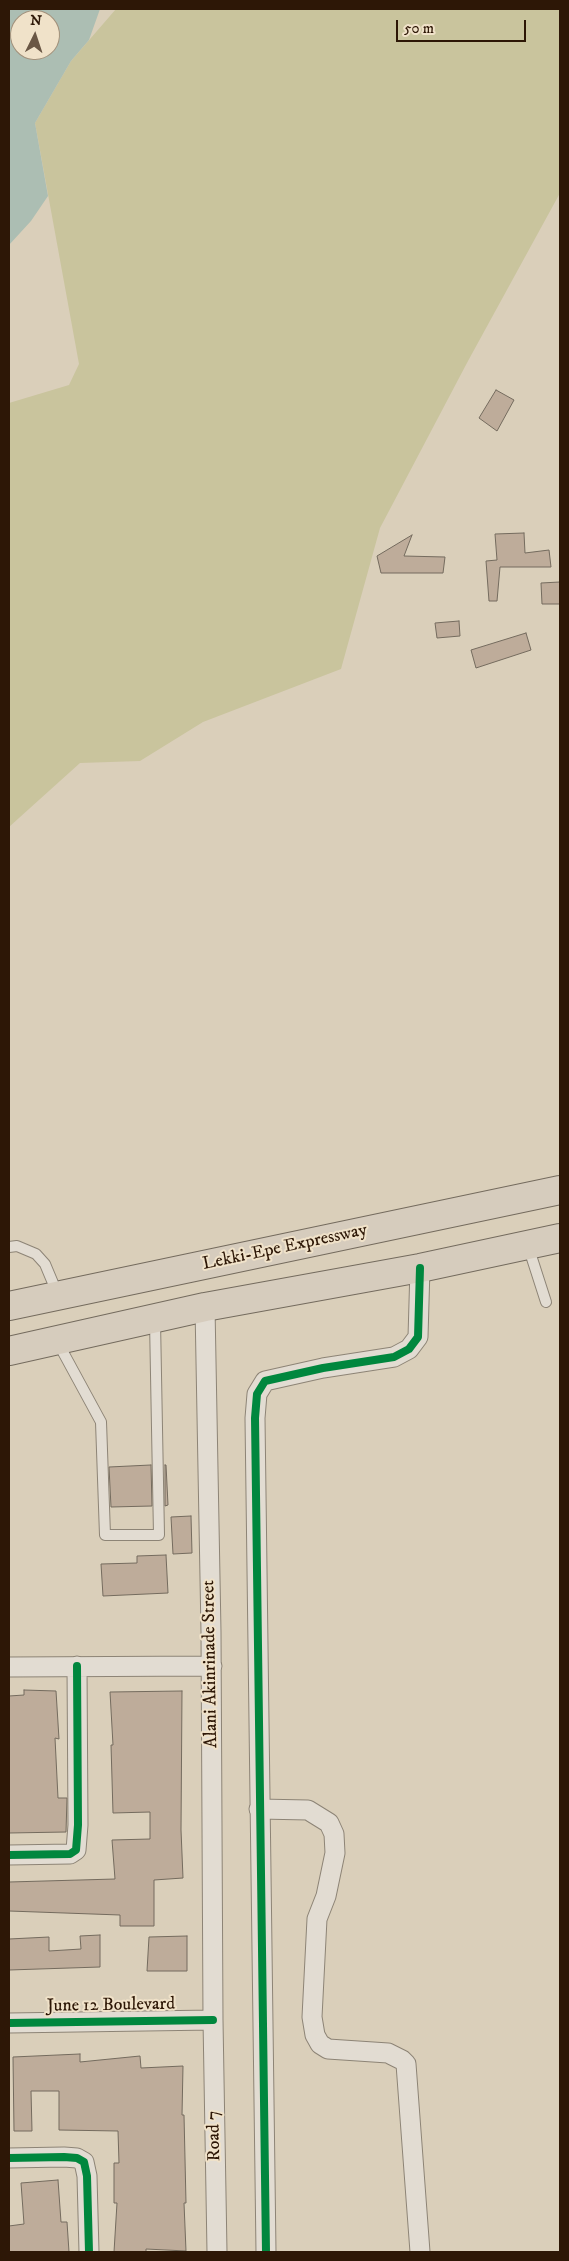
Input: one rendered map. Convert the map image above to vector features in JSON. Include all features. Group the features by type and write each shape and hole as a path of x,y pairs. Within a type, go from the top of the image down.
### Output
{"highway":[{"name":"Lekki-Epe Expressway","path":"9,1306 560,1190"},
{"path":"9,1351 155,1318 420,1268 560,1238"}],"street":[{"path":"266,2252 259,1809 255,1418 257,1394 265,1381 323,1368 394,1357 409,1349 418,1337 420,1268"},
{"name":"Alani Akinrinade Street","path":"205,1308 212,1666 213,2020"},
{"path":"9,1855 70,1854 76,1850 78,1826 77,1666"},
{"path":"9,1667 212,1666"},
{"path":"259,1809 308,1810 329,1823 334,1834 335,1853 326,1896 317,1919 312,2017 315,2035 320,2044 328,2049 372,2051 388,2054 402,2060 406,2064 420,2252"},
{"name":"June 12 Boulevard","path":"9,2023 213,2020"},
{"name":"Road 7","path":"213,2020 217,2252"},
{"path":"9,2158 64,2157 77,2158 84,2162 87,2176 89,2252"}],"lane":[{"path":"528,1245 546,1302"},
{"path":"9,1247 17,1246 36,1254 45,1264 58,1296"},
{"path":"56,1340 101,1422 105,1535 159,1535 155,1318"}],"shaded area":[{"path":"9,9 100,9 89,40 71,61 35,123 48,196 31,221 9,245"},
{"path":"116,9 560,9 560,193 468,361 380,528 341,669 203,722 140,761 80,763 9,827 9,403 69,385 79,364 35,123 71,61"}],"building":[{"path":"496,390 514,400 497,431 479,418"},
{"path":"524,533 525,553 549,550 551,567 500,567 497,601 489,601 486,561 497,560 495,534"},
{"path":"412,535 404,556 445,557 443,573 381,573 377,556"},
{"path":"560,582 560,604 542,604 541,583"},
{"path":"459,621 460,636 437,638 435,623"},
{"path":"526,633 531,650 476,668 471,650"},
{"path":"151,1465 152,1506 111,1507 109,1467"},
{"path":"165,1465 168,1505 165,1506"},
{"path":"191,1516 192,1553 173,1554 171,1517"},
{"path":"166,1555 168,1593 103,1596 101,1564 137,1563 137,1556"},
{"path":"24,1690 56,1691 59,1739 55,1738 58,1798 67,1798 66,1832 9,1833 9,1696 24,1695"},
{"path":"182,1691 181,1830 183,1878 154,1880 154,1926 120,1926 120,1915 9,1911 9,1882 115,1879 112,1840 150,1839 150,1812 113,1813 111,1745 113,1745 110,1692"},
{"path":"100,1935 100,1967 9,1970 9,1939 49,1937 49,1951 81,1949 80,1936"},
{"path":"187,1936 187,1971 147,1971 149,1937"},
{"path":"80,2054 80,2062 140,2056 141,2068 183,2066 182,2115 184,2115 186,2251 146,2249 146,2252 114,2252 117,2203 114,2203 114,2163 119,2163 118,2131 59,2130 59,2091 31,2091 32,2131 14,2131 13,2057"},
{"path":"58,2180 61,2222 67,2222 69,2252 9,2252 9,2226 24,2224 21,2183"}],"cycle path":[{"path":"266,2252 255,1418 257,1394 265,1381 323,1368 394,1357 409,1349 418,1337 420,1268"},
{"path":"9,1855 70,1854 76,1850 78,1825 77,1666"},
{"path":"9,2023 213,2020"},
{"path":"9,2158 64,2157 77,2158 84,2162 87,2176 89,2252"}]}
